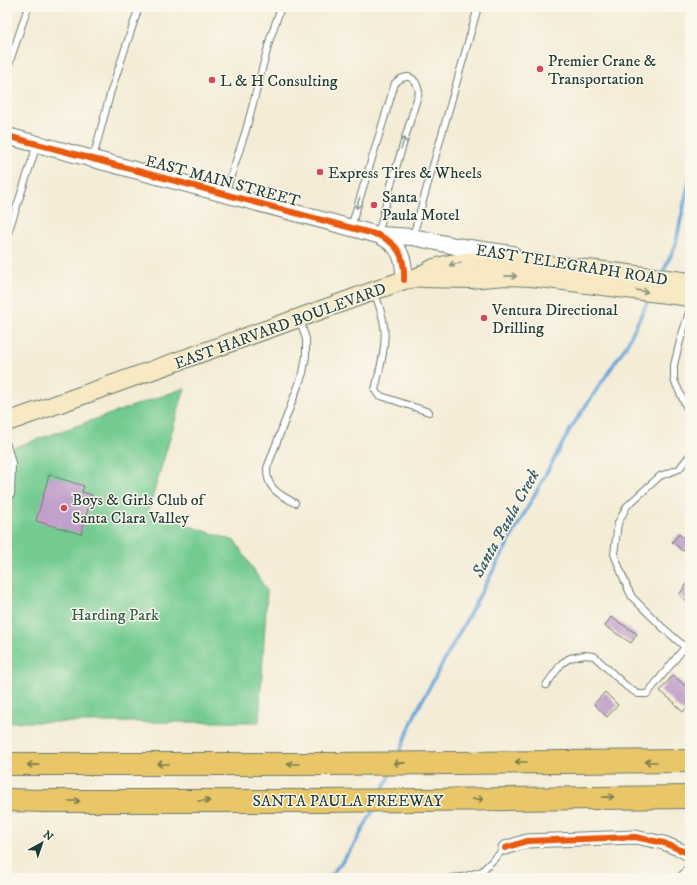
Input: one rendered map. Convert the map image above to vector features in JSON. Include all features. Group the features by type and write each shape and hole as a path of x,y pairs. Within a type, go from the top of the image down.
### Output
{"highway":[{"path":"7,764 332,764 690,761"},
{"name":"SANTA PAULA FREEWAY","path":"7,800 323,801 690,797"}],"main road":[{"name":"EAST HARVARD BOULEVARD","path":"7,422 374,292 410,279 434,268 450,264 488,260 510,261 604,278"},
{"name":"EAST TELEGRAPH ROAD","path":"604,278 687,293"}],"street":[{"name":"EAST MAIN STREET","path":"8,141 38,144 378,235 391,242 401,255 410,279"},
{"name":"EAST MAIN STREET","path":"378,235 413,237 455,246"},
{"name":"EAST TELEGRAPH ROAD","path":"455,246 510,254 604,278"},
{"path":"505,848 527,841 635,837 664,843 690,855"},
{"path":"684,878 690,871"}],"lane":[{"path":"7,70 28,7"},
{"path":"93,159 112,91 139,7"},
{"path":"225,194 246,130 270,39 281,7"},
{"path":"413,237 478,7"},
{"path":"350,228 395,83 401,78 406,77 412,79 417,84 419,92 389,191 378,235"},
{"path":"7,236 38,144"},
{"path":"374,292 384,325 385,336 375,390 378,395 429,412"},
{"path":"687,293 680,341 674,365 674,380 690,415"},
{"path":"295,503 280,495 272,487 266,476 267,468 303,373 306,356 306,339 299,318"},
{"path":"7,446 12,463 11,494"},
{"path":"546,685 562,663 570,658 576,656 594,656 627,687 638,694 647,694 688,645 661,626 632,596 614,554 618,523 627,506 660,476 679,469 690,455"},
{"path":"450,878 462,877 482,871 505,848"}],"green space":[{"name":"Harding Park","path":"185,388 148,512 235,541 267,591 259,722 7,722 7,450"}],"building":[{"name":"Boys & Girls Club of Santa Clara Valley","path":"49,475 84,486 82,492 92,495 81,534 36,521"},
{"path":"679,534 690,543 683,551 672,542"},
{"path":"690,579 690,603 679,595"},
{"path":"611,617 637,634 631,643 605,626"},
{"path":"673,675 690,690 690,704 683,712 674,704 675,703 660,691"},
{"path":"605,692 618,705 607,717 594,704"}],"waterway":[{"name":"Santa Paula Creek","path":"662,274 675,247 690,176"},
{"name":"Santa Paula Creek","path":"398,756 416,712 571,428 626,346 650,297"},
{"name":"Santa Paula Creek","path":"382,792 392,771"},
{"name":"Santa Paula Creek","path":"329,878 353,847 374,809"}],"cycle path":[{"path":"7,136 378,235 396,247 399,252 402,258 404,280"},
{"path":"505,848 527,841 635,837 664,843 690,855"}],"place":[{"name":"Premier Crane & Transportation","path":"540,69"},
{"name":"L & H Consulting","path":"212,80"},
{"name":"Express Tires & Wheels","path":"320,172"},
{"name":"Santa Paula Motel","path":"374,205"},
{"name":"Ventura Directional Drilling","path":"484,318"},
{"name":"Boys & Girls Club of Santa Clara Valley","path":"64,508"}]}
